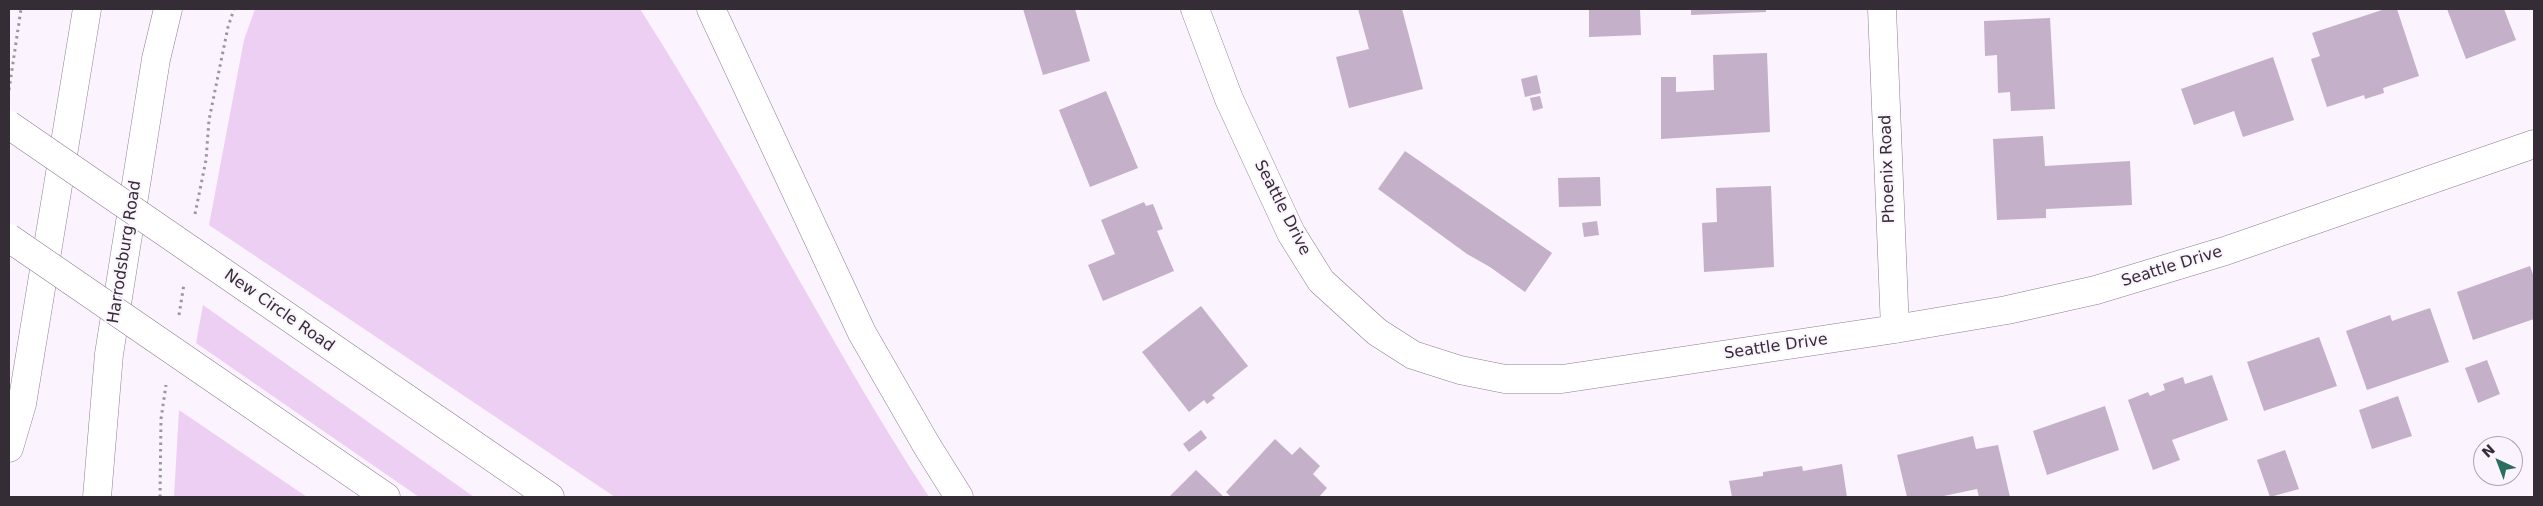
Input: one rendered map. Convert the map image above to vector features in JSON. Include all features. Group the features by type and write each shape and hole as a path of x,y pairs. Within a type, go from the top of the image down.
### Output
{"main road":[{"path":"9,448 22,404 87,9"},
{"name":"Harrodsburg Road","path":"97,497 109,354 156,59 168,9"},
{"path":"711,9 862,333 926,446 959,497"},
{"name":"Seattle Drive","path":"1195,9 1230,99 1258,162 1291,233 1321,281 1377,332 1413,354 1460,370 1505,379 1562,378 1895,329 2007,310 2096,290 2225,251 2534,144"},
{"name":"Phoenix Road","path":"1882,9 1895,329"},
{"name":"New Circle Road","path":"9,125 550,497"},
{"path":"9,238 386,497"}],"path":[{"path":"9,90 21,9"}],"shaded area":[{"path":"255,9 640,9 714,130 891,437 929,497 615,497 209,225 244,40"},
{"path":"203,305 474,497 419,497 196,343"},
{"path":"179,410 307,497 174,497"}],"building":[{"path":"1023,9 1075,9 1090,61 1043,75"},
{"path":"1358,9 1402,9 1423,89 1349,108 1336,57 1369,49"},
{"path":"1589,9 1640,9 1641,35 1589,37"},
{"path":"1691,9 1766,9 1766,12 1691,15"},
{"path":"2385,9 2397,9 2419,76 2383,88 2384,93 2365,99 2364,95 2327,107 2311,59 2320,56 2312,33"},
{"path":"2447,9 2504,9 2516,40 2466,59"},
{"path":"2050,18 2055,109 2011,111 2010,92 1998,93 1997,55 1985,56 1984,21"},
{"path":"1767,53 1770,132 1661,139 1661,77 1676,77 1676,92 1714,90 1713,55"},
{"path":"2273,57 2294,120 2243,137 2234,111 2194,125 2181,89"},
{"path":"1537,75 1541,93 1525,97 1521,79"},
{"path":"1106,91 1138,168 1090,187 1059,110"},
{"path":"1540,96 1543,108 1533,111 1530,98"},
{"path":"2043,136 2045,166 2130,161 2132,205 2046,209 2046,218 1997,220 1993,139"},
{"path":"1405,151 1552,253 1525,292 1490,267 1467,254 1378,189"},
{"path":"1600,177 1601,206 1559,207 1558,178"},
{"path":"1771,186 1774,267 1704,272 1702,223 1717,222 1716,188"},
{"path":"1144,202 1146,206 1153,204 1163,229 1157,231 1174,271 1103,301 1088,265 1115,254 1101,220"},
{"path":"1597,221 1599,235 1584,237 1582,223"},
{"path":"2530,266 2534,277 2534,319 2473,340 2457,292"},
{"path":"1201,306 1248,366 1212,395 1215,398 1207,404 1204,400 1189,412 1142,352"},
{"path":"2430,308 2449,362 2367,390 2346,331 2390,315 2392,321"},
{"path":"2319,337 2337,386 2264,411 2247,362"},
{"path":"2487,360 2500,394 2478,403 2465,368"},
{"path":"2212,375 2228,420 2172,440 2180,460 2153,470 2128,400 2148,392 2150,396 2165,390 2163,384 2183,377 2185,384"},
{"path":"2398,396 2412,436 2372,449 2359,410"},
{"path":"2105,406 2119,450 2047,475 2033,431"},
{"path":"1201,430 1207,438 1189,452 1183,444"},
{"path":"1973,436 1976,449 1998,445 2010,497 1979,497 1977,489 1939,497 1907,497 1897,455"},
{"path":"1275,439 1292,455 1300,447 1320,466 1313,474 1327,488 1319,497 1231,497 1226,492"},
{"path":"2285,450 2299,489 2270,497 2257,460"},
{"path":"1842,464 1847,497 1732,497 1729,481 1763,476 1763,472 1802,466 1803,471"},
{"path":"1196,470 1224,497 1169,497"}]}
